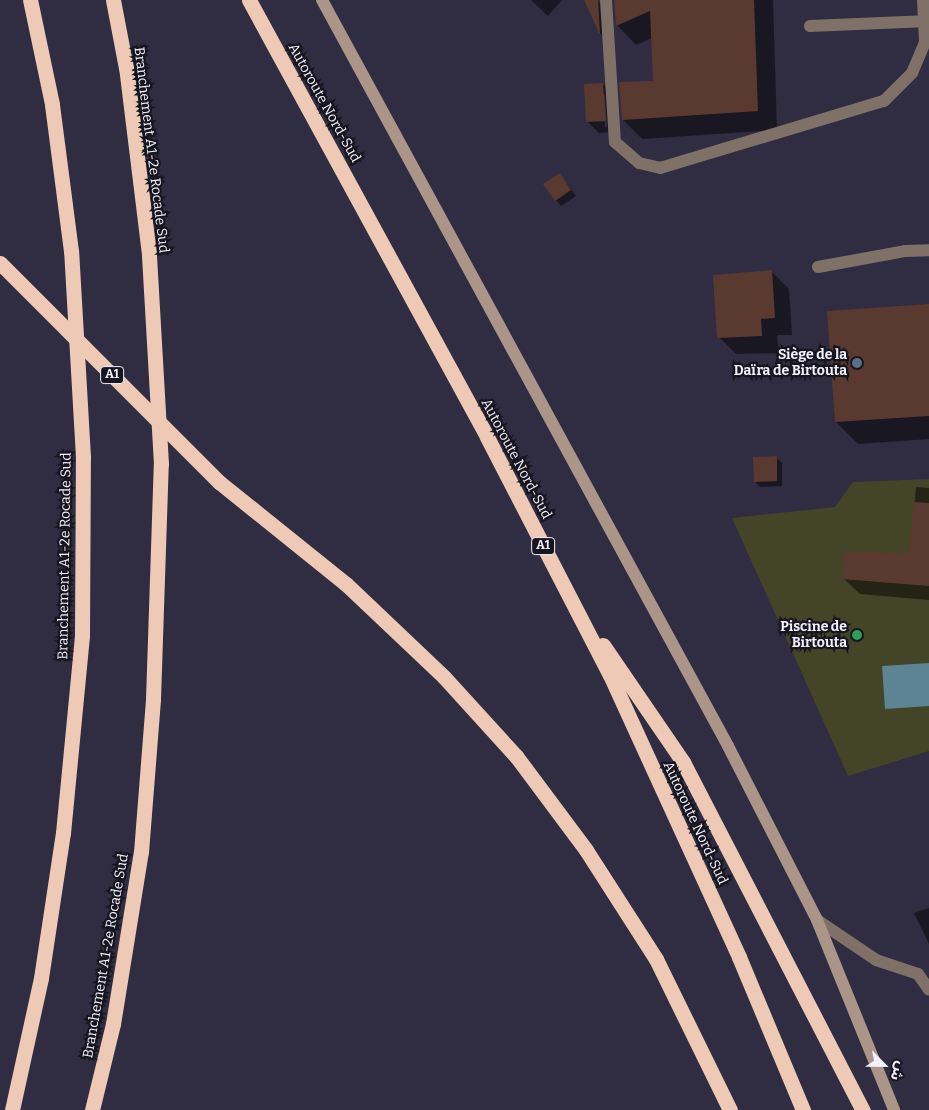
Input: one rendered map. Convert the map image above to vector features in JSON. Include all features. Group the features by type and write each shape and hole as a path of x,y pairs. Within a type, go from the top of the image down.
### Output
{"highway":[{"name":"Branchement A1-2e Rocade Sud","path":"12,1110 41,978 63,833 82,636 84,458 70,251 52,104 30,0"},
{"name":"Branchement A1-2e Rocade Sud","path":"92,1110 113,1024 141,852 153,699 161,464 149,254 126,68 113,0"},
{"name":"Autoroute Nord-Sud","path":"249,0 487,437 610,675 731,940 803,1110"},
{"name":"A1","path":"2,266 218,482 346,584 444,677 516,756 586,850 656,959 730,1110"},
{"path":"565,588 683,762 863,1110"}],"main road":[{"path":"322,0 723,737 816,920 894,1110"}],"street":[{"path":"606,0 615,142 639,163 660,168 884,101 912,73 925,42 927,21 922,0"},
{"path":"810,26 927,21"},
{"path":"818,267 905,251 929,250"},
{"path":"816,920 876,960 924,973 929,990"}],"green space":[{"name":"Piscine de Birtouta","path":"929,479 929,751 848,776 732,518 835,507 853,482"}],"water":[{"path":"929,663 929,706 885,709 882,666"}],"building":[{"path":"584,0 598,0 600,33 599,33"},
{"path":"614,0 754,0 758,111 622,120 619,82 653,81 650,11 616,26"},
{"path":"603,83 606,121 586,122 584,84"},
{"path":"560,173 571,190 555,201 543,184"},
{"path":"772,270 775,318 761,319 762,336 717,338 713,275"},
{"name":"Siège de la Daïra de Birtouta","path":"929,304 929,416 835,422 827,311"},
{"path":"777,456 777,481 754,482 753,457"},
{"path":"914,502 929,503 929,586 842,579 845,551 909,554"}],"place":[{"name":"Siège de la Daïra de Birtouta","path":"857,363"},
{"name":"Piscine de Birtouta","path":"857,635"}]}
